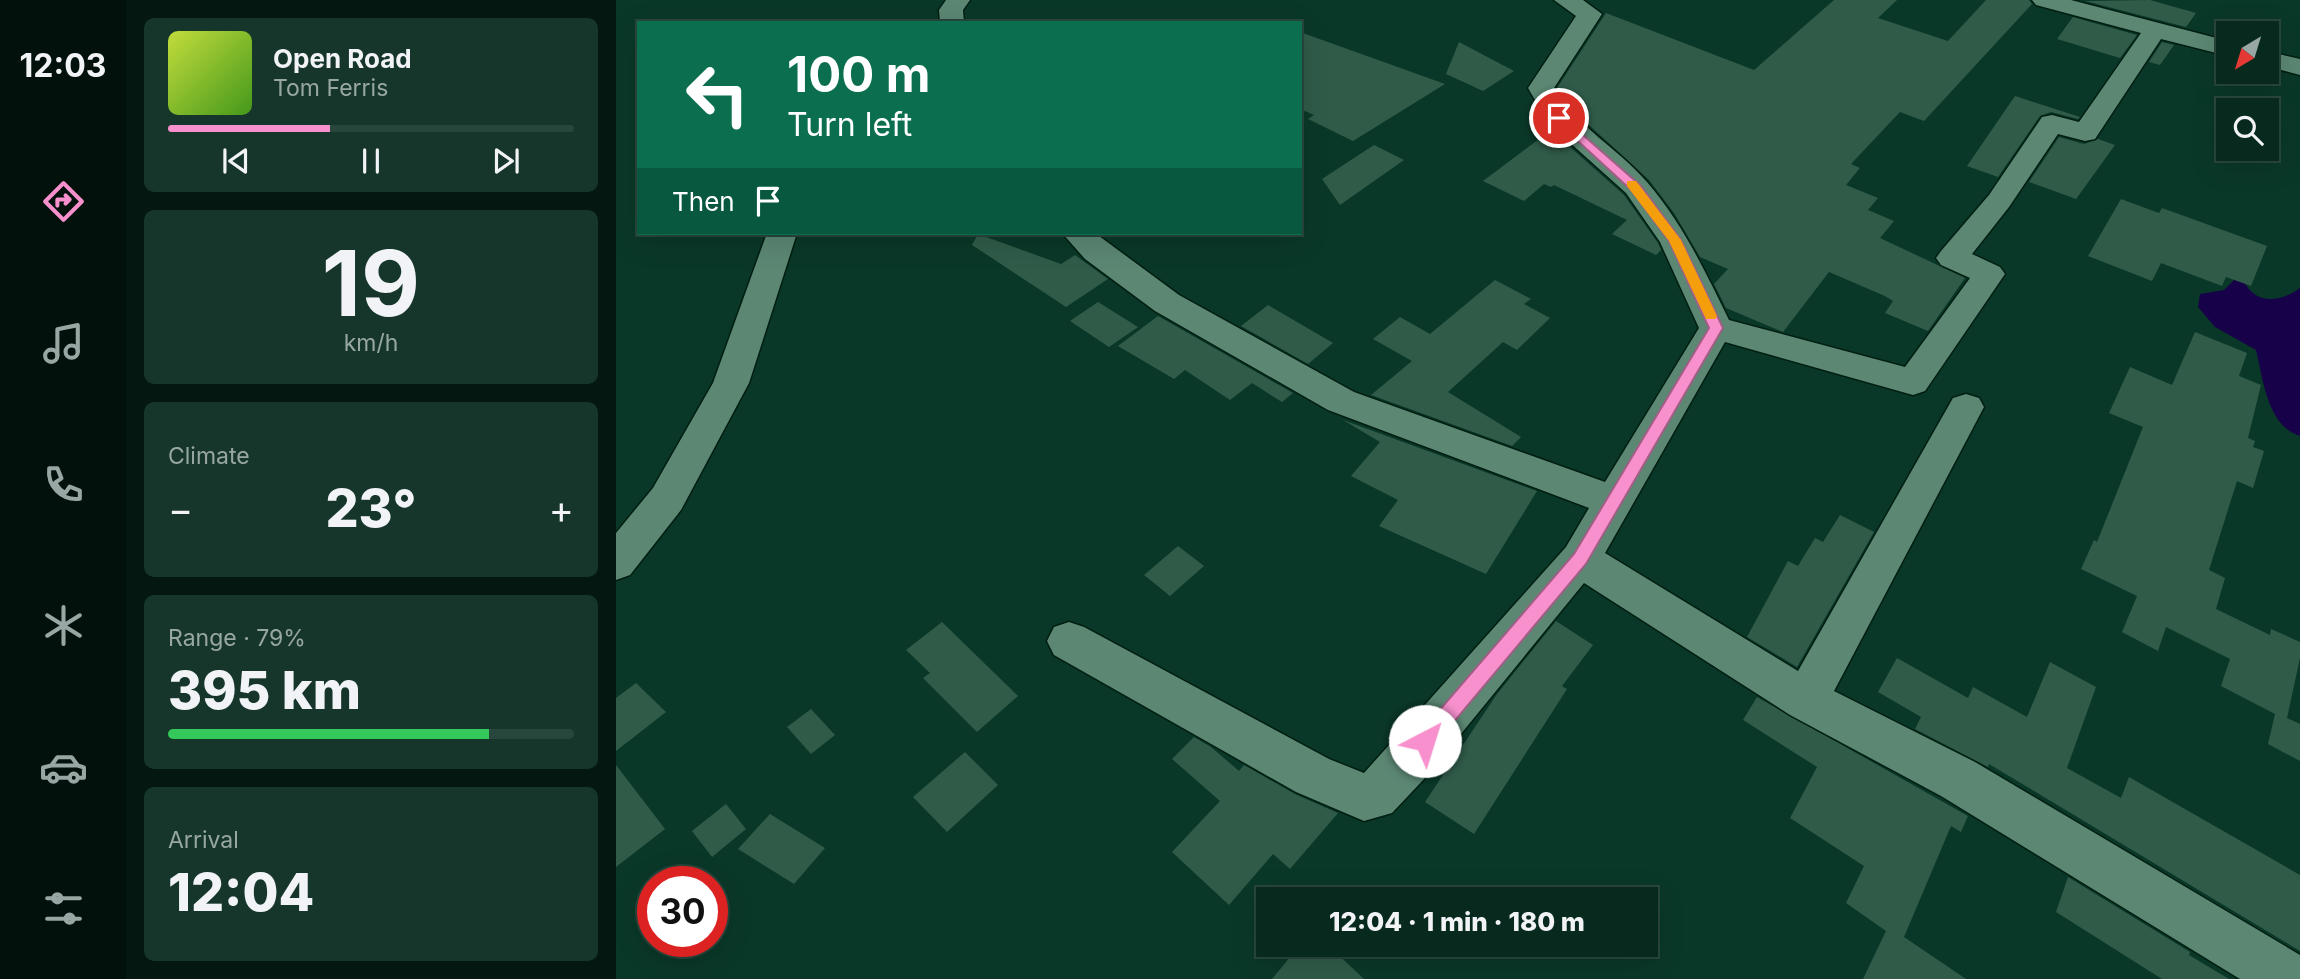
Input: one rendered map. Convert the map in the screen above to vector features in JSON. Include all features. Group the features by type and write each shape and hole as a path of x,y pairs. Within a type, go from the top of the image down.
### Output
{"street":[{"path":"952,21 951,10 958,0"},
{"path":"1566,0 1590,14 1555,63 1541,88 1559,118 1636,187 1675,240 1716,328 1913,382 1989,274 1952,258 1999,201 2052,122 2085,133 2155,30"},
{"path":"2044,0 2216,46"},
{"path":"2279,61 2300,67"},
{"path":"616,563 667,499 731,383 781,235"},
{"path":"1079,235 1096,252 1167,303 1342,401 1614,500"},
{"path":"1069,641 1313,776 1364,797 1375,796 1408,762 1580,559 1716,328"},
{"path":"1807,700 1966,407"},
{"path":"1580,559 1807,700 1958,779 2290,979"}],"shaded area":[{"path":"2243,279 2254,294 2268,299 2285,296 2300,288 2300,436 2289,431 2273,412 2256,350 2215,327 2198,307 2200,294 2224,290 2234,280"}],"building":[{"path":"1834,0 1897,0 1878,18 1948,41 1986,0 2029,0 2032,4 1924,121 1900,112 1851,164 1860,168 1846,185 1878,198 1868,210 1894,221 1880,238 1965,278 1928,331 1885,313 1893,301 1885,296 1829,272 1783,332 1726,308 1714,284 1728,269 1700,257 1674,213 1649,180 1577,114 1557,88 1606,13 1754,70"},
{"path":"2150,0 2196,13 2186,27 2085,1"},
{"path":"2073,17 2137,35 2120,58 2057,39"},
{"path":"1302,33 1445,84 1353,141 1308,119 1314,115 1302,110"},
{"path":"1459,42 1514,71 1483,91 1446,74"},
{"path":"2162,42 2174,45 2160,65 2149,62"},
{"path":"2015,96 2080,117 2078,119 2051,112 2040,116 1998,177 1967,166"},
{"path":"1551,130 1624,195 1658,243 1661,250 1656,255 1612,234 1627,220 1554,185 1551,187 1544,184 1524,201 1483,181"},
{"path":"2059,137 2084,144 2098,139 2115,145 2076,199 2029,182"},
{"path":"1374,145 1404,160 1340,205 1322,179"},
{"path":"2121,199 2159,213 2162,208 2267,246 2251,286 2226,277 2222,286 2161,263 2152,281 2088,256"},
{"path":"977,235 981,235 1061,264 1075,255 1108,279 1066,307 972,245"},
{"path":"1495,280 1531,299 1524,304 1550,318 1517,350 1503,342 1448,392 1521,437 1512,446 1371,395 1412,361 1373,339 1400,317 1430,334"},
{"path":"1098,302 1138,327 1109,347 1070,321"},
{"path":"1268,305 1333,343 1308,364 1241,326"},
{"path":"1158,316 1293,393 1282,402 1252,383 1230,400 1185,370 1174,379 1118,346"},
{"path":"2195,332 2247,353 2239,376 2261,385 2248,438 2255,441 2253,447 2264,451 2253,488 2237,481 2209,570 2225,578 2216,609 2270,635 2271,629 2300,642 2300,658 2287,718 2300,724 2300,761 2268,744 2275,714 2221,686 2230,659 2166,627 2158,651 2122,632 2137,596 2081,569 2094,540 2097,542 2143,427 2109,413 2130,367 2172,385"},
{"path":"1343,420 1537,491 1486,574 1379,526 1398,500 1351,476 1380,442"},
{"path":"1840,515 1874,532 1797,667 1747,637 1788,561 1798,566 1815,538 1823,542"},
{"path":"1178,546 1204,566 1170,596 1144,575"},
{"path":"1556,621 1593,645 1562,686 1567,689 1474,834 1425,802 1497,694"},
{"path":"942,622 1018,696 977,732 923,678 930,673 906,650"},
{"path":"1897,658 1968,698 1973,687 2027,717 2050,662 2096,687 2067,768 2121,798 2129,777 2300,875 2300,951 1989,764 1988,767 1915,729 1921,717 1878,692"},
{"path":"636,683 666,712 616,751 616,698"},
{"path":"1757,697 1968,816 1961,832 1951,826 1904,937 1966,979 1863,979 1886,931 1846,903 1864,866 1790,818 1817,767 1743,720"},
{"path":"811,709 835,735 811,754 787,727"},
{"path":"1194,737 1211,747 1239,771 1244,765 1295,794 1338,813 1290,869 1273,854 1229,905 1172,852 1220,801 1172,759"},
{"path":"965,752 998,785 947,832 913,797"},
{"path":"616,765 665,829 616,867"},
{"path":"726,804 746,829 712,857 692,831"},
{"path":"770,814 825,848 794,884 738,849"},
{"path":"2068,877 2229,979 2162,979 2056,912"},
{"path":"1290,957 1341,957 1364,979 1272,979"}],"slow traffic":[{"path":"1632,184 1675,240 1710,316"}],"route":[{"path":"1425,741 1580,559 1716,328 1675,240 1636,187 1559,118"}]}
